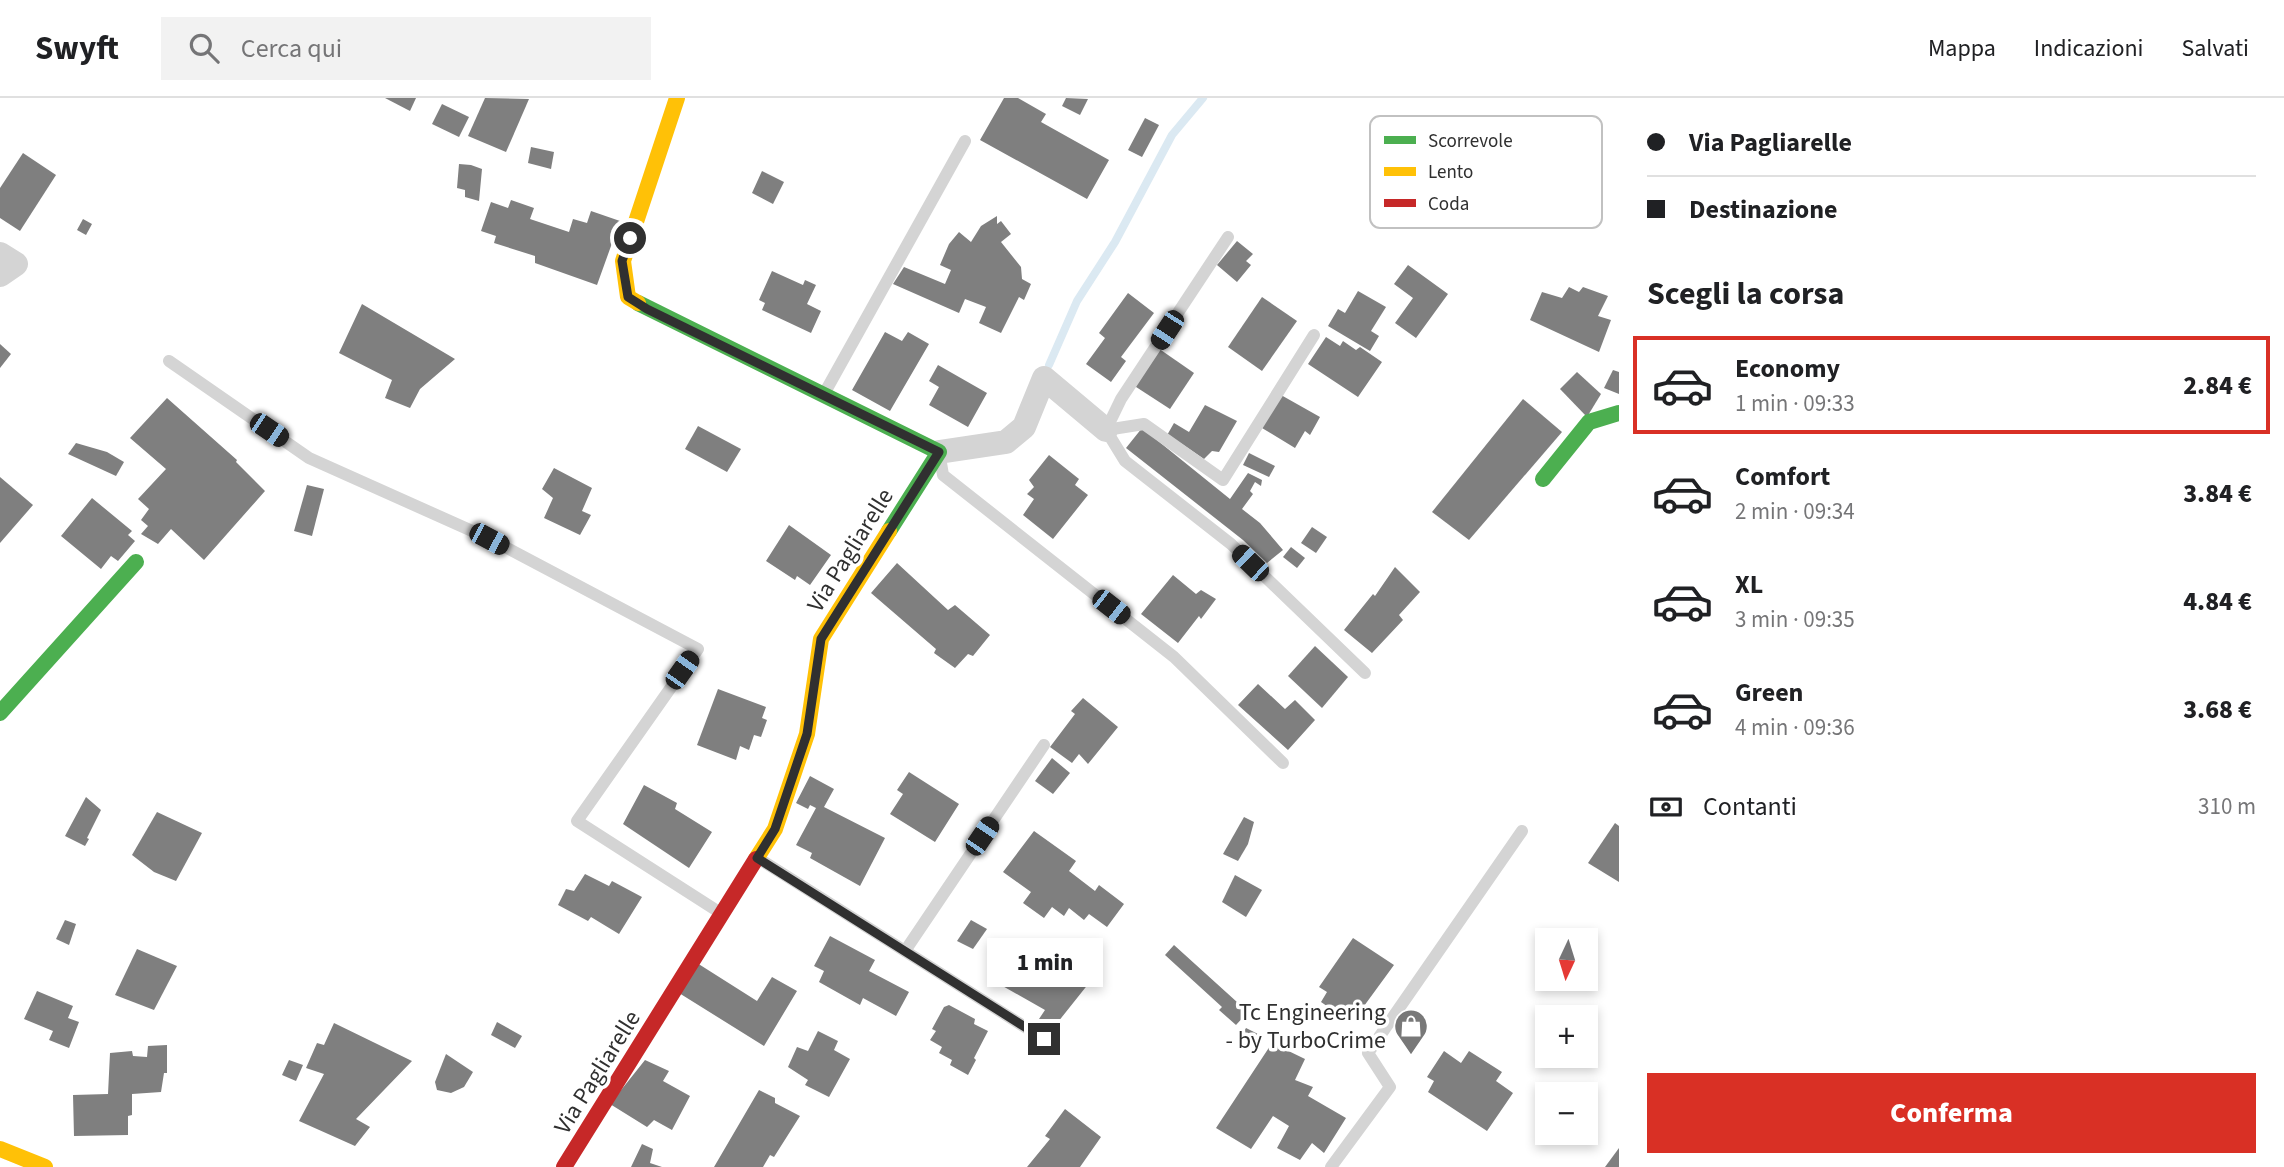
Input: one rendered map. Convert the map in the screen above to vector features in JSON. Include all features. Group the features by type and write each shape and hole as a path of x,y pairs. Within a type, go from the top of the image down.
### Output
{"street":[{"path":"677,98 622,261 628,297 647,309 939,452 1006,442 1024,427 1044,378 1106,430"},
{"path":"0,254 16,264 0,275"},
{"path":"1543,480 1589,422 1619,413"},
{"name":"Via Pagliarelle","path":"564,1167 775,829 807,734 821,639 939,452"},
{"path":"0,713 136,562"},
{"path":"0,1149 45,1167"}],"lane":[{"path":"823,396 965,141"},
{"path":"1106,430 1121,399 1228,237"},
{"path":"1106,430 1144,424 1223,480 1314,335"},
{"path":"169,361 309,457 489,539 698,649 577,821 723,914"},
{"path":"1106,430 1125,461 1231,544 1365,673"},
{"path":"939,452 943,475 1174,657 1283,763"},
{"path":"905,951 1044,745"},
{"path":"1331,1167 1390,1087 1368,1052 1522,831"},
{"path":"757,858 1044,1039"}],"building":[{"path":"385,98 416,98 410,111"},
{"path":"485,98 529,99 506,152 468,136"},
{"path":"1004,98 1018,98 1046,114 1041,122 1109,160 1087,199 980,140"},
{"path":"1066,98 1088,99 1080,115 1062,106"},
{"path":"442,104 469,117 459,137 432,124"},
{"path":"1145,118 1159,125 1142,157 1128,150"},
{"path":"531,147 554,152 551,169 528,163"},
{"path":"23,153 56,175 20,231 0,218 0,188"},
{"path":"459,164 482,169 479,201 465,197 465,190 457,188"},
{"path":"762,171 784,182 773,204 752,193"},
{"path":"511,200 534,208 530,219 569,232 573,219 587,223 591,211 620,221 597,285 535,263 535,256 494,243 496,236 481,231 491,202 508,208"},
{"path":"997,216 997,224 1001,221 1011,234 1001,242 1021,267 1022,279 1031,284 1024,300 1019,297 1001,333 979,323 986,307 965,299 959,313 893,284 904,267 945,284 951,270 940,265 949,244 959,232 971,242 981,226"},
{"path":"83,219 92,224 86,235 77,230"},
{"path":"1237,241 1253,254 1246,261 1251,265 1237,282 1217,265"},
{"path":"1408,265 1448,294 1416,338 1395,323 1413,298 1394,284"},
{"path":"772,271 803,285 805,280 816,285 807,304 821,311 811,333 762,310 765,303 759,300"},
{"path":"1569,287 1579,292 1583,287 1608,296 1598,316 1611,320 1599,352 1530,320 1542,292 1562,298"},
{"path":"1358,291 1386,307 1371,331 1379,336 1370,351 1328,326 1338,309 1345,313"},
{"path":"1128,293 1154,313 1121,357 1126,361 1111,382 1086,364 1105,338 1099,333"},
{"path":"1262,297 1297,321 1262,371 1228,347"},
{"path":"362,304 455,359 420,389 410,408 385,398 392,380 339,353"},
{"path":"885,332 902,341 908,332 929,344 890,411 852,390"},
{"path":"1326,337 1340,346 1343,341 1356,350 1360,347 1382,362 1358,397 1308,364"},
{"path":"0,344 11,354 0,368"},
{"path":"1158,348 1194,373 1170,409 1133,385"},
{"path":"938,365 987,393 968,427 929,405 939,387 929,381"},
{"path":"1613,370 1619,372 1619,394 1604,388"},
{"path":"1577,372 1601,394 1587,417 1560,389"},
{"path":"1281,395 1320,417 1310,435 1305,431 1295,448 1262,428"},
{"path":"167,398 237,460 265,491 204,560 171,529 158,544 141,534 148,526 141,520 149,509 138,499 166,469 130,438"},
{"path":"1523,399 1562,432 1469,540 1432,512"},
{"path":"1205,405 1237,421 1219,452 1212,451 1204,459 1166,437 1174,423 1189,432"},
{"path":"698,426 741,449 727,472 685,449"},
{"path":"1142,428 1230,499 1248,473 1262,480 1261,486 1255,482 1250,491 1253,494 1242,509 1260,523 1283,550 1267,563 1243,540 1126,448"},
{"path":"76,443 107,452 124,462 116,476 68,454"},
{"path":"1249,453 1275,466 1269,477 1243,465"},
{"path":"1049,455 1079,479 1075,485 1088,495 1053,539 1023,515 1034,499 1027,494 1034,487 1029,480"},
{"path":"554,468 592,488 582,511 591,515 580,535 544,518 553,498 542,489"},
{"path":"0,477 33,505 0,543"},
{"path":"307,485 324,489 312,536 294,531"},
{"path":"92,498 132,531 128,535 135,541 118,561 111,556 101,569 61,536"},
{"path":"789,525 831,555 810,585 797,576 795,580 766,561"},
{"path":"1312,527 1327,537 1316,553 1301,543"},
{"path":"1291,547 1305,558 1297,568 1283,557"},
{"path":"897,563 948,610 955,605 990,635 973,656 968,654 955,668 934,653 936,649 871,593"},
{"path":"1395,567 1420,592 1399,615 1403,620 1372,653 1344,630 1373,594 1375,596"},
{"path":"1173,575 1196,594 1201,590 1216,599 1178,643 1141,614"},
{"path":"1315,646 1348,677 1322,708 1288,676"},
{"path":"1258,684 1285,709 1295,700 1315,720 1288,750 1238,705"},
{"path":"718,689 766,707 762,718 767,720 761,737 754,735 749,750 740,746 736,760 697,745"},
{"path":"1083,698 1118,727 1088,764 1079,754 1072,763 1050,747 1075,714 1071,711"},
{"path":"1052,758 1070,773 1053,794 1035,781"},
{"path":"909,772 959,804 935,842 890,814 903,794 897,790"},
{"path":"810,776 834,789 824,807 885,838 860,886 810,858 812,853 796,845 816,808 810,805 808,809 796,803"},
{"path":"644,785 677,803 675,809 712,832 689,868 623,824"},
{"path":"86,797 101,810 85,846 65,836"},
{"path":"157,812 202,833 176,881 154,872 132,855"},
{"path":"1244,817 1254,822 1248,844 1238,861 1223,854"},
{"path":"1615,823 1619,826 1619,882 1588,863"},
{"path":"1034,831 1076,861 1069,871 1095,891 1099,885 1124,904 1107,927 1089,914 1084,920 1069,908 1064,916 1052,907 1044,918 1023,903 1031,892 1003,872"},
{"path":"585,874 609,886 612,881 642,897 619,934 591,917 588,921 558,905 566,889 574,891"},
{"path":"1235,875 1262,890 1246,917 1222,902"},
{"path":"65,920 76,924 69,945 56,939"},
{"path":"971,920 987,929 973,949 957,941"},
{"path":"830,936 875,960 869,971 909,992 896,1016 863,998 860,1005 819,982 824,971 814,966"},
{"path":"1353,938 1394,965 1356,1017 1341,1007 1337,1013 1321,1002 1327,992 1319,987"},
{"path":"1015,943 1028,948 1030,945 1093,978 1054,1027 1039,1019 1045,1010 992,980 994,976 991,974"},
{"path":"1174,945 1248,1012 1236,1025 1219,1010 1222,1007 1165,955"},
{"path":"137,949 177,966 154,1010 115,995"},
{"path":"697,963 757,1001 772,977 797,991 764,1046 679,993"},
{"path":"37,991 73,1006 68,1018 79,1022 69,1048 49,1040 53,1031 24,1019"},
{"path":"949,1005 975,1019 974,1024 988,1031 968,1075 950,1065 952,1060 939,1053 942,1047 930,1040 936,1031 932,1029 944,1007"},
{"path":"497,1022 522,1036 515,1048 491,1035"},
{"path":"334,1023 412,1061 356,1119 370,1127 355,1146 299,1121 324,1074 306,1068 317,1043 324,1045"},
{"path":"1246,1028 1258,1034 1251,1048 1239,1041"},
{"path":"818,1031 838,1041 834,1050 850,1059 829,1097 805,1085 808,1080 788,1067 797,1047 808,1051"},
{"path":"1272,1043 1305,1059 1295,1080 1313,1087 1308,1096 1346,1118 1324,1153 1312,1143 1300,1160 1277,1148 1289,1126 1273,1116 1251,1149 1216,1128"},
{"path":"167,1045 167,1073 164,1073 161,1092 132,1094 128,1135 74,1136 73,1095 108,1094 110,1053 132,1051 133,1056 147,1057 148,1046"},
{"path":"1444,1051 1461,1063 1469,1051 1502,1072 1496,1081 1513,1093 1487,1131 1428,1092 1434,1081 1427,1077"},
{"path":"446,1054 473,1072 464,1087 451,1093 437,1090 435,1082"},
{"path":"289,1060 303,1065 296,1081 282,1075"},
{"path":"645,1060 669,1071 663,1081 690,1096 672,1130 654,1120 647,1127 610,1104"},
{"path":"759,1090 775,1098 775,1103 800,1116 774,1157 770,1155 763,1167 714,1167"},
{"path":"1065,1109 1101,1137 1080,1167 1027,1167 1050,1139 1045,1136"},
{"path":"642,1144 653,1149 650,1163 662,1167 631,1167"},
{"path":"1619,1148 1619,1167 1605,1167"}],"waterway":[{"path":"1049,365 1077,301 1115,242 1172,135 1203,98"}],"traffic: fast":[{"path":"638,303 939,452 889,531"},
{"path":"1543,479 1589,422 1619,413"},
{"path":"0,713 136,562"}],"traffic: slow":[{"path":"638,303 628,297 623,261 677,98"},
{"path":"756,859 775,829 807,734 821,639 889,531"},
{"path":"0,1149 45,1167"}],"traffic: jam":[{"path":"564,1167 756,859"}],"place":[{"name":"Tc Engineering - by TurboCrime","path":"1411,1056"}],"route":[{"path":"630,238 622,261 628,297 647,309 939,452 821,639 807,734 775,829 757,858 1044,1039"}]}
